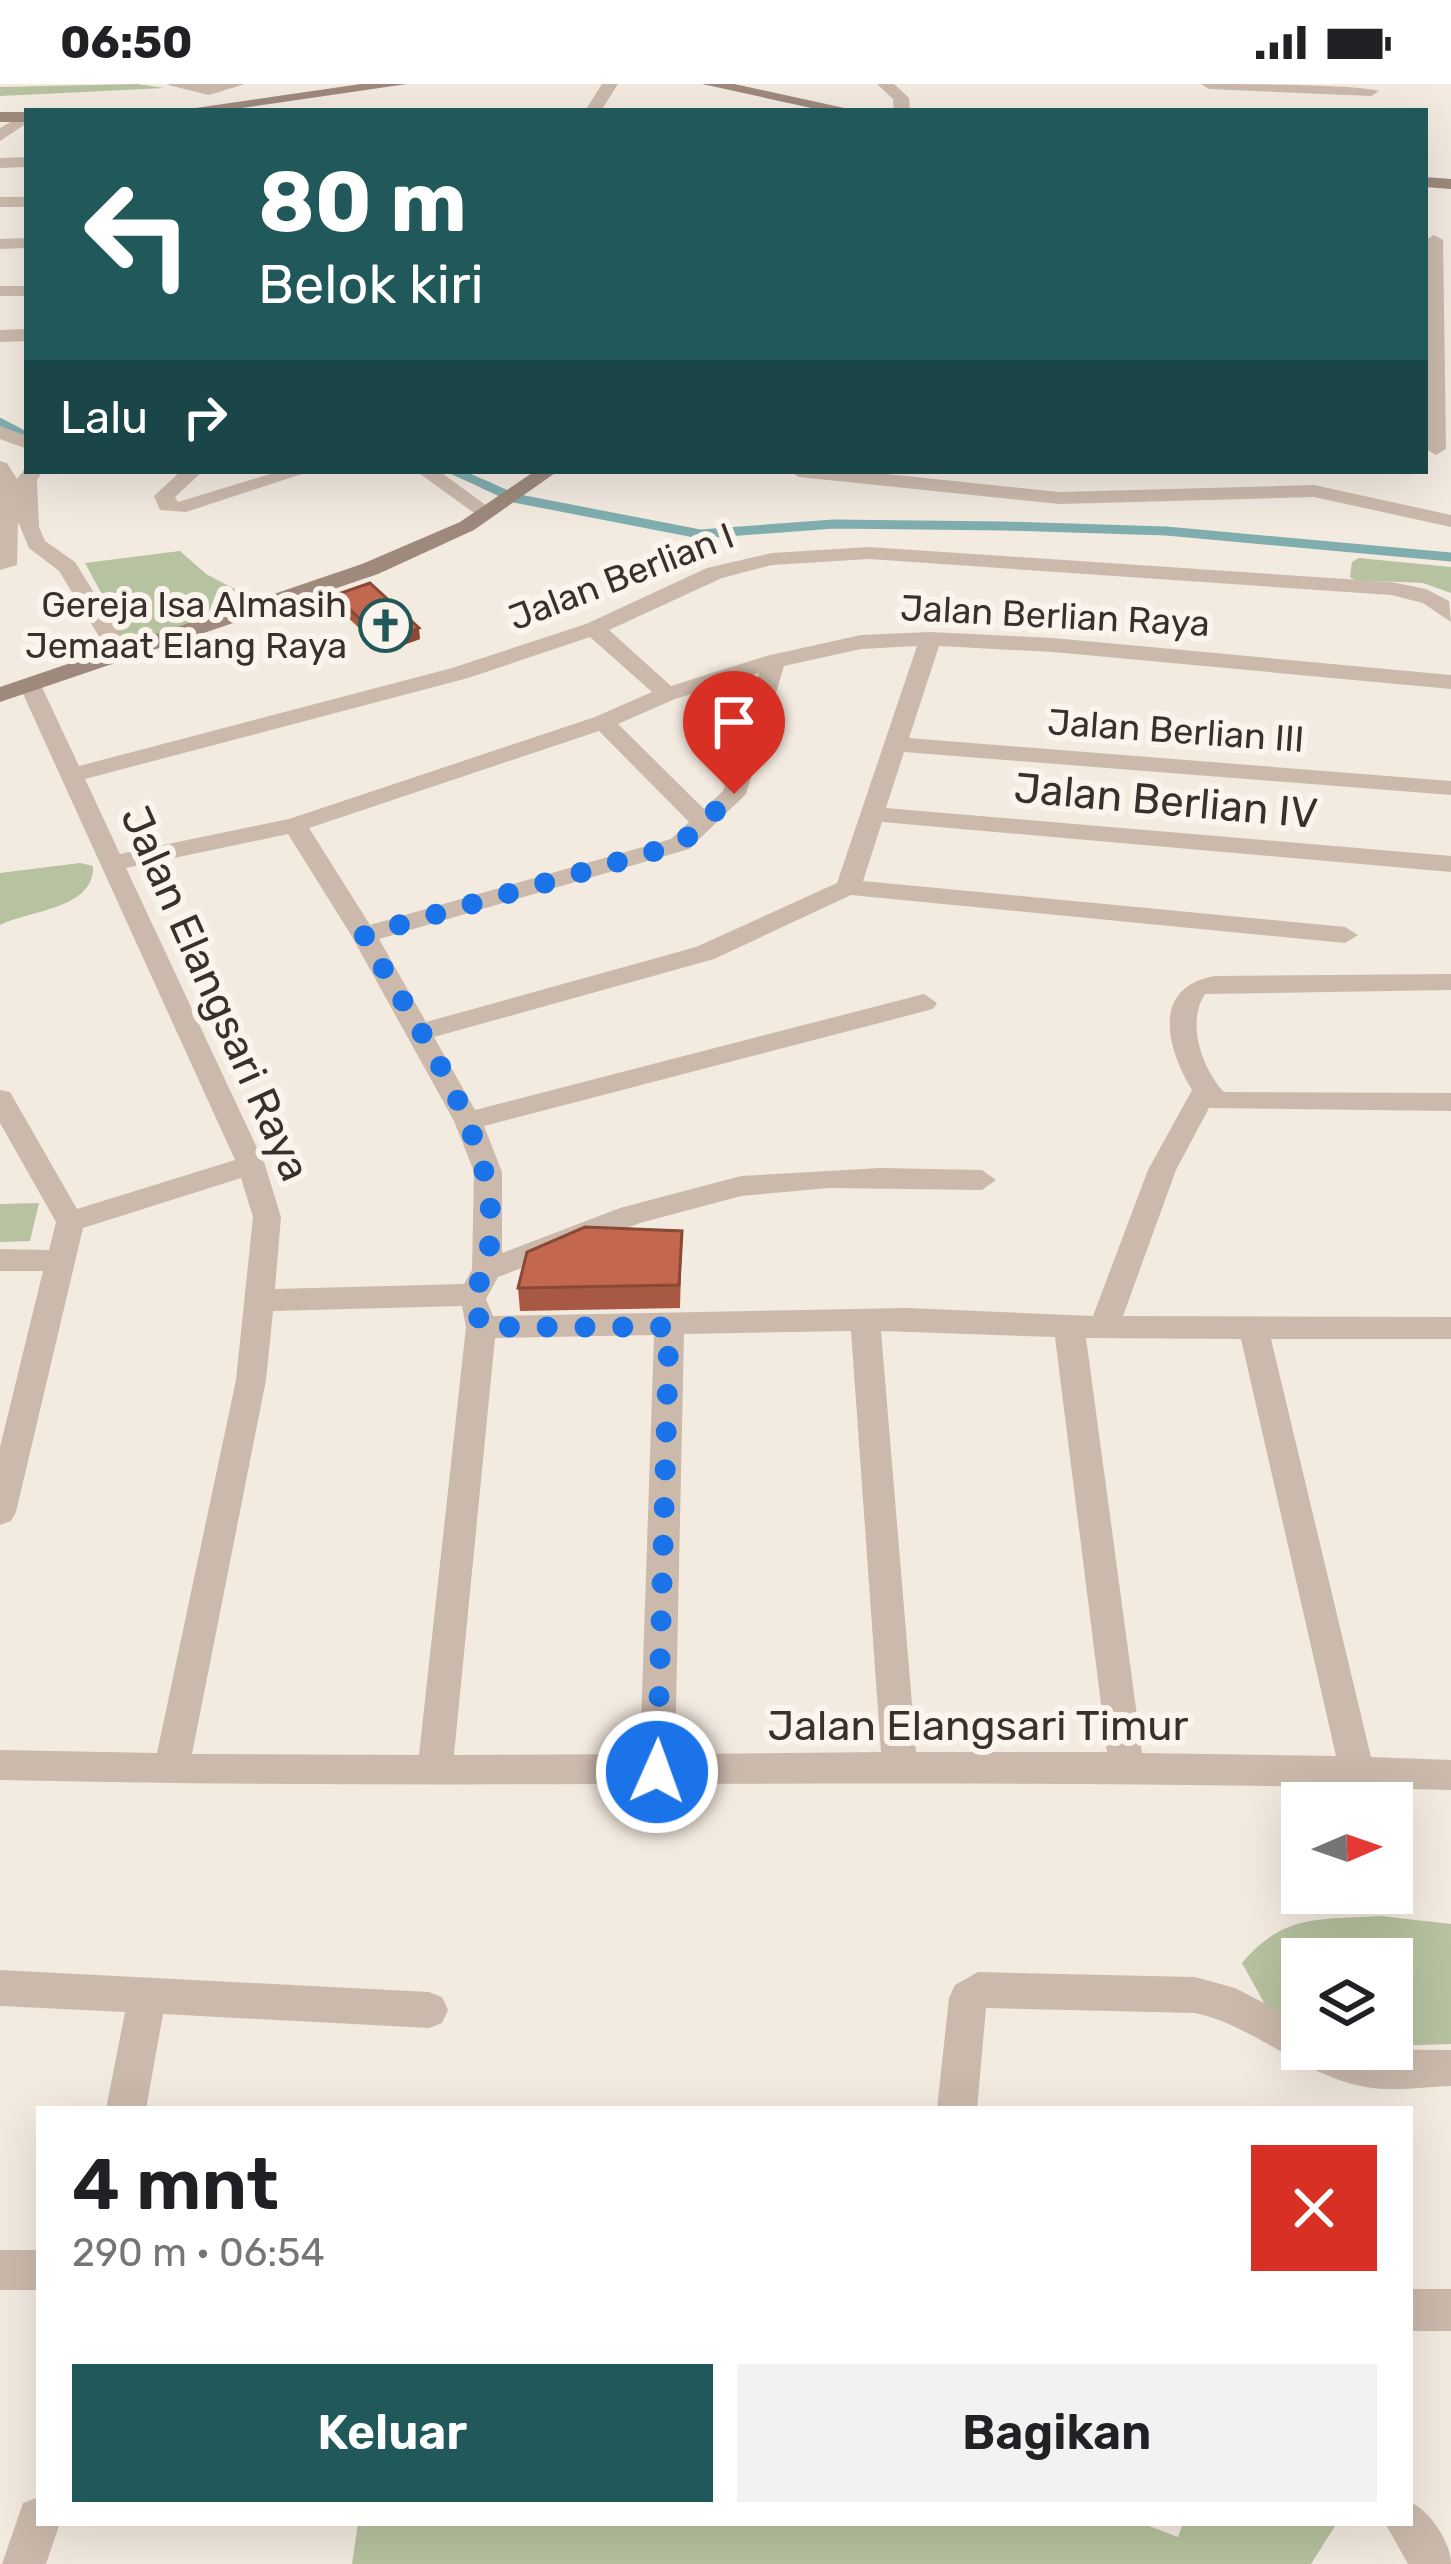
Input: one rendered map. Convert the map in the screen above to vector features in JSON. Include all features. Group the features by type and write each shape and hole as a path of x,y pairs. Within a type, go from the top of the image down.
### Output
{"main road":[{"path":"203,108 281,106 399,84"},
{"path":"710,84 834,108"},
{"path":"0,695 370,569 495,509 544,474"}],"street":[{"path":"174,84 209,90 237,84"},
{"path":"174,84 216,106"},
{"path":"885,84 901,98 902,108"},
{"path":"1209,84 1370,88"},
{"path":"1437,241 1444,329 1438,450"},
{"path":"0,467 10,484 6,565"},
{"path":"31,474 27,480 29,526 36,544 68,567 122,656"},
{"path":"190,474 164,496 167,506 179,508 291,474"},
{"path":"431,474 495,509"},
{"path":"830,474 1060,497 1205,481 1314,481 1451,521"},
{"name":"Jalan Berlian I","path":"76,774 362,701 593,629 715,573 772,560 849,554 1350,585 1420,594 1437,600 1451,615"},
{"path":"593,629 667,694"},
{"path":"848,887 930,639"},
{"name":"Jalan Berlian Raya","path":"112,863 295,825 603,722 667,694 774,661 861,643 930,639 1451,682"},
{"path":"364,935 680,844 734,794 774,661"},
{"name":"Jalan Elangsari Raya","path":"30,685 76,774 251,1165 267,1217 251,1380 171,1771"},
{"path":"603,722 705,824"},
{"name":"Jalan Berlian III","path":"896,744 1451,788"},
{"name":"Jalan Berlian IV","path":"875,814 1451,864"},
{"path":"295,825 364,935 469,1121 488,1172 435,1770"},
{"path":"418,1034 705,952 848,887 1346,935"},
{"path":"1105,1323 1162,1170 1204,1093 1184,1018 1186,999 1196,988 1451,982"},
{"path":"469,1121 924,1003"},
{"path":"1204,1093 1242,1105 1451,1102"},
{"path":"0,1512 13,1405 62,1261 70,1222 4,1117"},
{"path":"70,1222 251,1165"},
{"path":"480,1297 590,1230 715,1191 779,1180 982,1180"},
{"path":"0,1260 62,1261"},
{"path":"259,1300 480,1297 669,1327 866,1321 1451,1328"},
{"path":"866,1321 900,1768"},
{"path":"657,1772 669,1327"},
{"path":"1069,1327 1127,1770"},
{"path":"1253,1328 1357,1772"},
{"name":"Jalan Elangsari Timur","path":"0,1765 171,1771 900,1768 1451,1775"},
{"path":"0,1988 429,2009"},
{"path":"957,2106 968,1998 979,1990 1195,1995 1222,2001 1281,2032"},
{"path":"127,2106 147,1995"},
{"path":"1413,2068 1451,2068"},
{"path":"0,2270 36,2270"},
{"path":"1413,2310 1451,2310"},
{"path":"24,2564 37,2526"},
{"path":"1409,2526 1434,2564"}],"green space":[{"path":"137,84 165,88 0,96 0,87"},
{"path":"180,551 206,574 244,594 242,606 136,641 115,641 99,613 107,606 105,600 85,563"},
{"path":"1359,558 1451,567 1451,593 1423,583 1355,580 1350,577 1352,562"},
{"path":"80,863 93,866 91,880 72,900 0,925 0,873"},
{"path":"39,1203 30,1241 0,1242 0,1204"},
{"path":"1381,1916 1451,1924 1451,2044 1413,2045 1413,1938 1281,1938 1281,2015 1267,2008 1242,1963 1273,1935 1321,1919"},
{"path":"358,2526 1149,2526 1178,2537 1182,2526 1335,2526 1311,2564 352,2564"}],"building":[{"name":"Gereja Isa Almasih Jemaat Elang Raya","path":"370,583 419,628 383,641 335,595"},
{"path":"585,1227 682,1231 679,1285 518,1288 527,1252"}],"waterway":[{"path":"0,422 24,434"},
{"path":"461,474 490,487"},
{"path":"483,484 514,498 700,534 834,524 1004,526 1166,531 1451,557"}],"place":[{"name":"Gereja Isa Almasih Jemaat Elang Raya","path":"386,625"}],"route":[{"path":"657,1772 669,1327 481,1327 473,1295 487,1270 488,1172 469,1121 364,935 680,844 734,794"}]}
